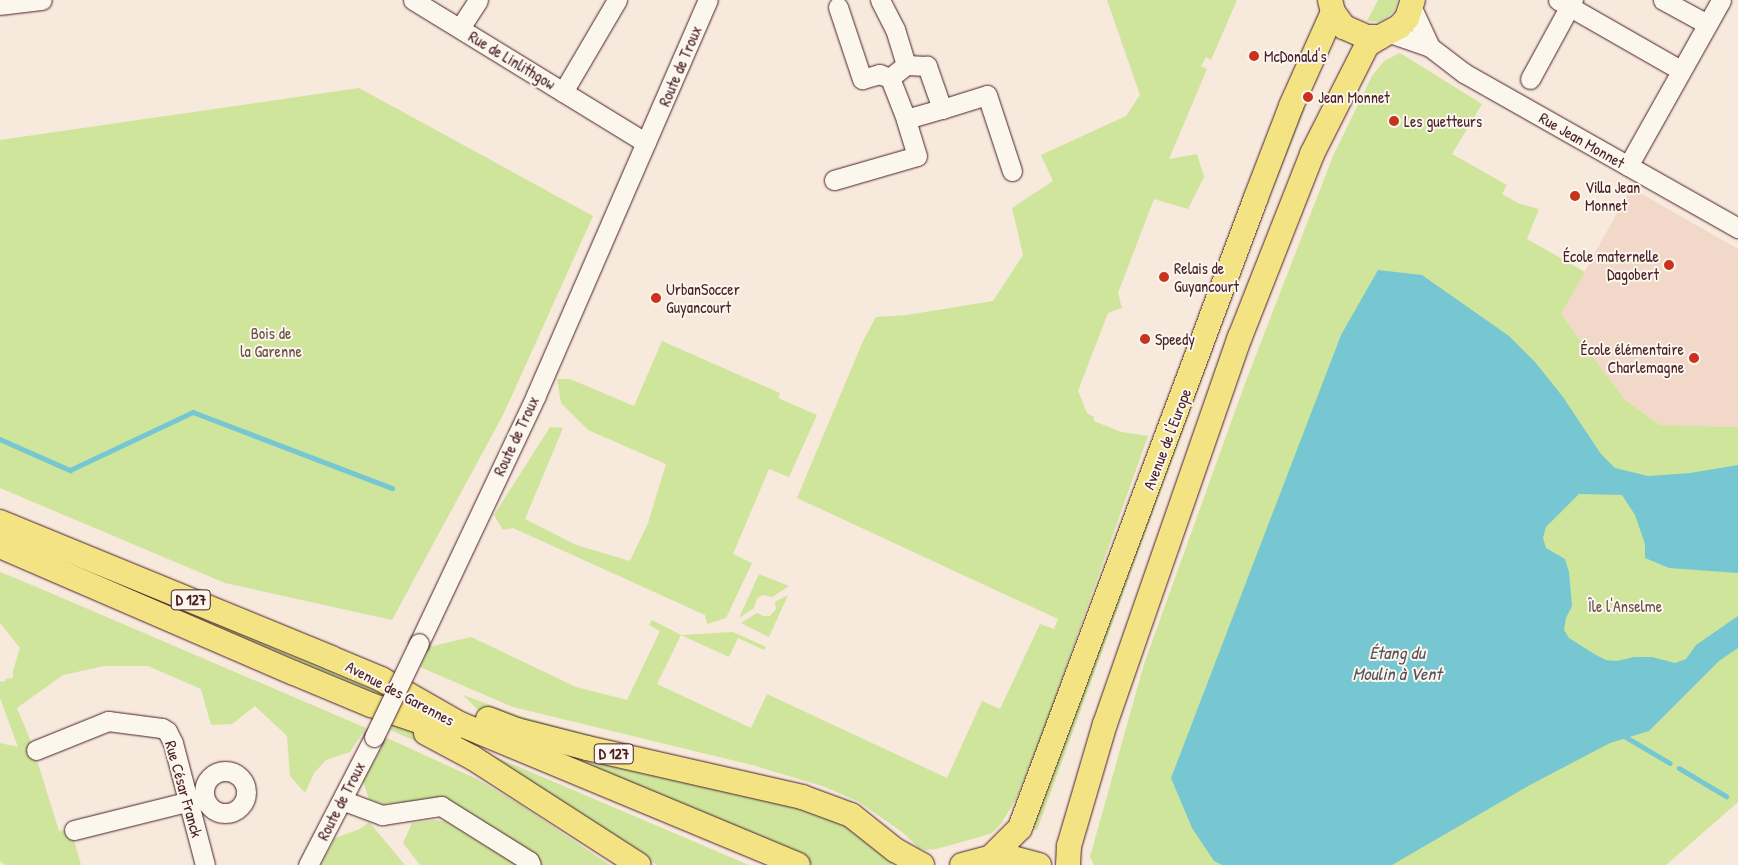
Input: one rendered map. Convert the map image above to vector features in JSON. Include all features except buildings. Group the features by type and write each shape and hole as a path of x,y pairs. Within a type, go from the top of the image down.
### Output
{"main road":[{"name":"Avenue de l'Europe","path":"1068,865 1069,846 1105,724 1240,338 1312,154 1367,45 1385,35 1407,18 1412,4"},
{"name":"Avenue de l'Europe","path":"990,857 1020,828 1287,116 1332,6"},
{"path":"1332,6 1344,27 1352,33 1366,37 1385,35"},
{"name":"Avenue des Garennes","path":"0,522 381,680 460,724 798,865"},
{"name":"Avenue des Garennes","path":"0,546 371,705 474,739 771,865"},
{"name":"D 127","path":"381,680 517,730 802,797 851,815 895,850 922,865"},
{"name":"D 127","path":"371,705 473,758 639,865"},
{"path":"962,865 990,857 1013,858 1039,865"}],"street":[{"path":"8,3 42,0"},
{"name":"Rue de Linlithgow","path":"413,0 646,143"},
{"name":"Rue de Linlithgow","path":"460,28 478,0"},
{"name":"Rue de Linlithgow","path":"563,92 617,0"},
{"name":"Route de Troux","path":"308,865 374,737 536,395 708,0"},
{"path":"880,0 895,29 906,66"},
{"path":"1663,0 1707,24"},
{"path":"1628,166 1680,70 1721,0"},
{"path":"1530,79 1566,2 1680,70"},
{"name":"Rue Jean Monnet","path":"1412,4 1430,47"},
{"path":"834,180 917,156 906,119 890,78 879,74 862,78 838,7"},
{"name":"Rue Jean Monnet","path":"1385,35 1430,47 1464,73 1737,226"},
{"path":"890,78 906,66 927,66 942,109"},
{"path":"906,119 987,95 1012,171"},
{"name":"Rue César Franck","path":"36,750 108,721 162,728 170,734 196,799 205,865"},
{"path":"74,830 196,799"},
{"path":"342,800 382,815 441,806 529,861 531,865"}],"shaded area":[{"path":"1631,188 1738,249 1738,427 1660,425 1624,399 1561,314"}],"green space":[{"path":"1107,0 1237,0 1211,60 1206,57 1201,66 1207,69 1169,159 1197,154 1204,177 1188,209 1154,199 1118,293 1122,308 1108,313 1078,391 1087,413 1094,417 1094,421 1121,432 1148,436 1044,729 1016,799 1001,824 992,833 936,849 926,850 919,848 902,832 859,802 825,787 752,765 513,707 420,667 429,647 471,637 576,687 627,700 660,631 649,625 652,620 681,635 657,684 751,728 767,694 947,778 982,701 1000,709 1040,624 1054,629 1058,619 797,498 863,341 876,317 907,315 993,301 1023,255 1012,208 1053,181 1041,155 1126,116 1140,95"},
{"path":"1378,0 1398,0 1394,11 1386,18 1378,22 1367,21"},
{"name":"Île l'Anselme","path":"1400,53 1482,104 1452,154 1507,185 1502,194 1520,204 1539,209 1527,239 1585,272 1561,314 1624,399 1660,425 1738,427 1738,802 1666,865 1094,865 1090,857 1144,664 1246,381 1333,156 1372,76 1384,61"},
{"name":"Bois de la Garenne","path":"359,88 593,216 503,415 392,620 225,583 0,488 0,140"},
{"path":"1303,99 1305,109 1258,225 1037,830 1028,826 1049,785 1248,236"},
{"path":"662,341 780,393 778,398 817,415 789,477 769,469 733,554 752,563 726,618 707,624 705,615 513,528 503,530 494,515 550,427 563,428 525,519 576,545 630,561 648,523 666,464 588,430 561,403 557,379 570,379 634,406"},
{"path":"0,537 102,572 384,691 380,700"},
{"path":"0,572 366,728 350,752 326,760 314,773 305,793 290,776 287,736 255,706 232,724 211,725 201,689 148,666 104,666 63,675 17,708 32,744 59,831 71,829 81,865 5,865 0,861 0,743 18,747 0,698 0,682 13,678 13,671 20,648 0,623"},
{"path":"759,574 789,586 772,597 763,595 757,598 754,608 739,618"},
{"path":"788,595 769,637 741,623 757,613 763,616 770,616 776,609 775,602"},
{"path":"733,632 766,647 764,650 738,638 729,657 681,635"},
{"path":"463,695 523,717 635,747 478,710"},
{"path":"394,723 423,736 427,746 390,730"},
{"path":"488,729 796,799 855,825 894,858 891,865 813,865"},
{"path":"387,738 477,779 519,804 610,865 534,865 445,798 383,804 369,799 363,781"},
{"path":"477,749 749,865 657,865"},
{"path":"433,820 445,821 517,865 420,865 403,843 412,823"},
{"path":"369,822 405,865 321,865 335,838 360,829"}],"water":[{"name":"Étang du Moulin à Vent","path":"1378,270 1422,275 1509,336 1535,362 1563,397 1601,454 1615,468 1648,476 1690,473 1738,465 1738,573 1669,568 1645,558 1645,544 1635,515 1622,495 1579,494 1546,527 1543,538 1546,548 1565,559 1569,572 1572,606 1566,618 1564,630 1569,638 1596,655 1606,660 1617,661 1634,657 1652,657 1675,663 1686,659 1696,645 1738,616 1738,648 1719,661 1649,731 1610,743 1530,785 1392,865 1222,865 1214,861 1192,828 1171,778 1341,335"}],"waterway":[{"path":"0,439 70,470 193,412 392,488"},
{"path":"1624,736 1670,763"},
{"path":"1679,768 1726,796"}],"place":[{"name":"McDonald's","path":"1254,56"},
{"name":"Jean Monnet","path":"1308,97"},
{"name":"Les guetteurs","path":"1394,121"},
{"name":"Villa Jean Monnet","path":"1575,196"},
{"name":"École maternelle Dagobert","path":"1669,265"},
{"name":"Relais de Guyancourt","path":"1164,277"},
{"name":"UrbanSoccer Guyancourt","path":"656,298"},
{"name":"Speedy","path":"1145,339"},
{"name":"École élémentaire Charlemagne","path":"1694,358"}]}
